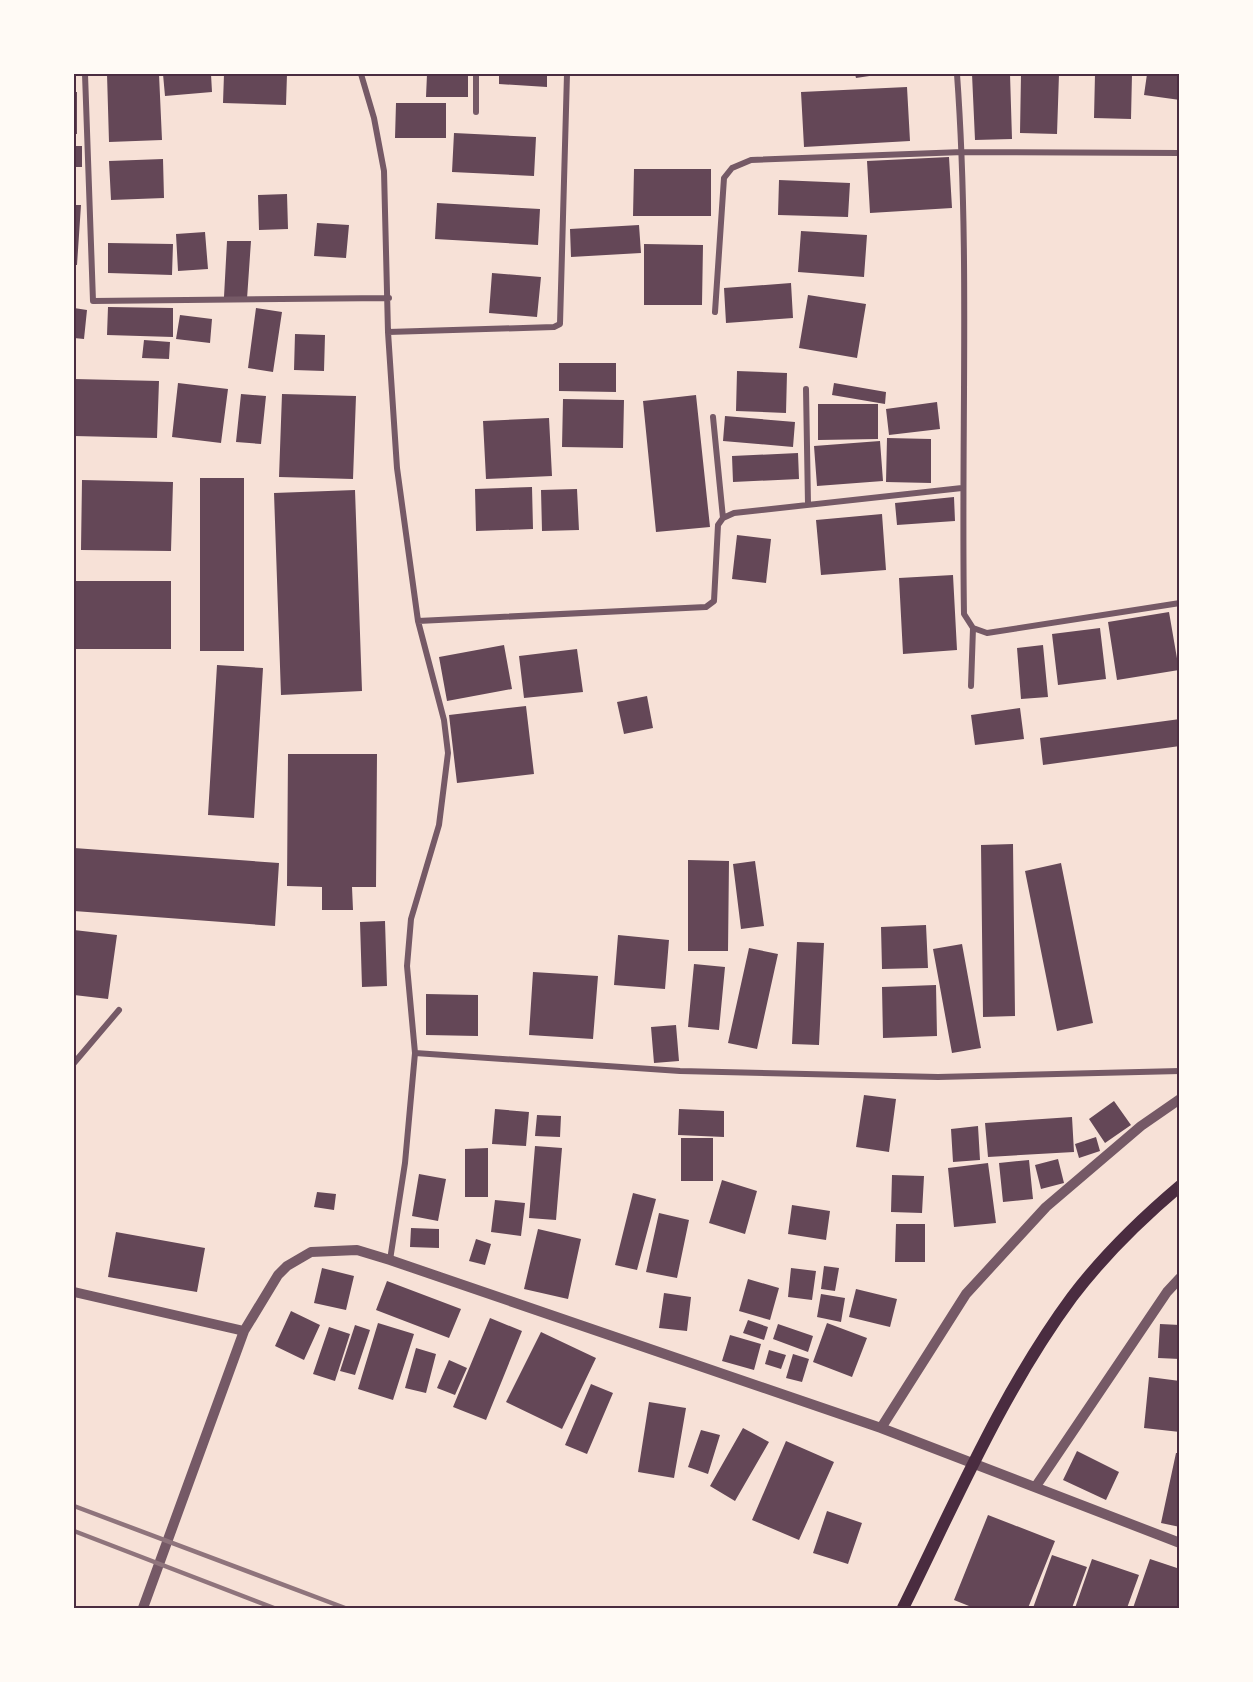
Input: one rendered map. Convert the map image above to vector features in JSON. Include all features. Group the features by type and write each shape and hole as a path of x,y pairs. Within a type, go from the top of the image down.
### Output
{"main road":[{"path":"903,1608 1008,1398 1067,1306 1138,1222 1179,1186"}],"street":[{"path":"85,74 93,301 389,298"},
{"path":"361,74 374,118 384,171 389,298 388,332 397,468 418,621 444,720 448,753 439,825 411,919 407,966 415,1053 405,1163 390,1260"},
{"path":"476,74 476,112"},
{"path":"388,332 554,327 560,324 567,74"},
{"path":"957,74 963,152 964,614 974,628 987,633 1179,603"},
{"path":"715,312 724,178 732,168 751,160 963,152 1179,153"},
{"path":"806,389 808,504"},
{"path":"713,417 723,518"},
{"path":"418,621 706,607 714,601 718,525 723,518 734,513 808,504 962,489"},
{"path":"971,686 974,628"},
{"path":"74,1062 120,1010"},
{"path":"415,1053 704,1071 938,1077 1179,1071"},
{"path":"881,1428 966,1294 1046,1207 1141,1126 1179,1099"},
{"path":"144,1608 244,1330 278,1275 287,1266 311,1252 357,1250 390,1260 881,1428 1179,1543"},
{"path":"1036,1486 1179,1278"},
{"path":"74,1292 244,1330"}],"building":[{"path":"107,74 159,74 162,140 109,142"},
{"path":"163,74 211,74 212,92 165,96"},
{"path":"224,74 287,74 286,105 223,103"},
{"path":"427,74 468,74 468,97 426,97"},
{"path":"499,74 547,74 547,87 499,84"},
{"path":"855,74 876,74 876,75 856,78"},
{"path":"972,74 1010,74 1012,139 975,140"},
{"path":"1021,74 1059,74 1057,134 1020,133"},
{"path":"1095,74 1132,74 1131,119 1094,118"},
{"path":"1147,74 1180,74 1180,100 1144,95"},
{"path":"907,87 910,141 804,147 801,92"},
{"path":"74,92 77,92 77,134 74,134"},
{"path":"396,103 446,103 446,138 395,138"},
{"path":"454,133 536,137 534,176 452,172"},
{"path":"74,146 82,146 82,167 74,167"},
{"path":"949,157 952,208 870,213 867,161"},
{"path":"163,159 164,198 111,200 109,161"},
{"path":"634,169 711,169 711,216 633,216"},
{"path":"779,180 850,183 848,217 778,215"},
{"path":"287,194 288,229 259,230 258,195"},
{"path":"437,203 540,209 538,245 435,239"},
{"path":"74,205 81,205 77,265 74,265"},
{"path":"317,223 349,225 346,258 314,256"},
{"path":"639,225 641,253 571,257 570,229"},
{"path":"801,231 867,235 864,277 798,272"},
{"path":"205,232 208,269 178,271 176,234"},
{"path":"227,241 251,241 247,299 224,297"},
{"path":"108,243 173,244 172,275 108,273"},
{"path":"644,244 703,245 702,305 644,305"},
{"path":"492,273 541,277 537,317 489,313"},
{"path":"791,283 793,318 726,323 724,288"},
{"path":"808,295 866,304 857,358 799,348"},
{"path":"108,307 173,308 173,337 107,335"},
{"path":"74,308 87,310 84,339 74,338"},
{"path":"256,308 282,312 273,372 248,368"},
{"path":"180,315 212,319 210,343 176,339"},
{"path":"295,334 325,335 324,371 294,370"},
{"path":"144,340 170,342 169,359 142,358"},
{"path":"559,363 616,363 616,392 559,391"},
{"path":"737,371 787,373 786,413 736,411"},
{"path":"74,379 159,381 157,438 74,436"},
{"path":"178,383 228,389 221,443 172,437"},
{"path":"834,383 886,392 885,404 832,395"},
{"path":"241,394 266,396 261,444 236,442"},
{"path":"282,394 356,396 353,479 279,477"},
{"path":"696,395 710,527 656,532 643,401"},
{"path":"563,399 624,400 623,448 562,447"},
{"path":"937,402 940,429 889,435 886,409"},
{"path":"818,404 878,404 878,439 818,440"},
{"path":"725,416 795,422 793,447 723,441"},
{"path":"549,418 552,476 486,479 483,421"},
{"path":"887,438 931,439 931,483 886,482"},
{"path":"880,441 883,481 817,486 814,446"},
{"path":"798,453 799,479 733,482 732,456"},
{"path":"200,478 244,478 244,651 200,651"},
{"path":"82,480 173,482 171,551 81,550"},
{"path":"532,487 533,529 476,531 475,489"},
{"path":"577,489 579,530 542,531 541,490"},
{"path":"355,490 362,691 281,695 274,493"},
{"path":"954,497 955,521 897,525 895,503"},
{"path":"882,514 886,570 821,575 816,520"},
{"path":"737,535 771,539 766,583 732,579"},
{"path":"953,575 957,650 903,654 899,578"},
{"path":"75,581 171,581 171,649 74,649"},
{"path":"1169,612 1179,670 1117,680 1108,622"},
{"path":"1100,628 1106,679 1058,685 1052,634"},
{"path":"504,645 512,689 447,701 439,657"},
{"path":"1043,645 1048,697 1021,699 1017,648"},
{"path":"577,649 583,692 524,698 519,656"},
{"path":"217,665 263,668 254,818 208,815"},
{"path":"647,696 653,728 624,734 617,702"},
{"path":"526,706 534,774 457,783 449,715"},
{"path":"1020,708 1024,739 975,745 971,715"},
{"path":"1180,719 1180,746 1043,765 1040,738"},
{"path":"288,754 377,754 376,887 352,887 353,910 322,910 322,887 287,886"},
{"path":"1013,844 1015,1016 983,1017 981,845"},
{"path":"74,848 279,863 275,926 74,911"},
{"path":"688,860 729,861 728,951 688,951"},
{"path":"755,861 764,926 741,929 733,864"},
{"path":"1061,863 1093,1023 1057,1031 1025,871"},
{"path":"385,921 387,986 362,987 360,922"},
{"path":"926,925 928,968 882,969 881,927"},
{"path":"74,930 117,935 108,999 74,995"},
{"path":"618,935 669,940 665,989 614,985"},
{"path":"797,942 824,943 819,1045 792,1044"},
{"path":"962,944 981,1048 952,1053 933,949"},
{"path":"749,948 778,954 757,1049 728,1043"},
{"path":"694,964 725,967 719,1030 688,1027"},
{"path":"533,972 598,976 593,1039 529,1035"},
{"path":"936,985 937,1036 883,1038 882,987"},
{"path":"426,994 478,995 478,1036 426,1035"},
{"path":"676,1025 679,1061 654,1063 651,1027"},
{"path":"864,1095 896,1099 889,1152 856,1147"},
{"path":"1114,1101 1131,1125 1105,1143 1089,1119"},
{"path":"495,1109 529,1112 526,1146 492,1144"},
{"path":"679,1109 724,1111 724,1137 678,1135"},
{"path":"537,1115 561,1116 560,1137 535,1136"},
{"path":"1072,1117 1074,1152 988,1157 985,1123"},
{"path":"978,1126 980,1160 953,1162 951,1129"},
{"path":"1096,1137 1100,1151 1079,1158 1075,1144"},
{"path":"681,1138 713,1138 713,1181 681,1181"},
{"path":"535,1146 562,1148 556,1220 529,1218"},
{"path":"488,1148 488,1197 465,1197 465,1149"},
{"path":"1058,1159 1064,1183 1041,1189 1035,1165"},
{"path":"1029,1160 1033,1199 1003,1202 999,1163"},
{"path":"988,1163 996,1223 954,1227 948,1168"},
{"path":"419,1174 446,1179 438,1221 412,1216"},
{"path":"892,1175 924,1176 922,1213 891,1212"},
{"path":"722,1180 757,1191 745,1234 709,1223"},
{"path":"317,1192 336,1194 334,1210 314,1207"},
{"path":"633,1193 656,1199 637,1270 615,1265"},
{"path":"495,1200 525,1203 521,1236 491,1232"},
{"path":"792,1205 830,1211 826,1240 788,1234"},
{"path":"659,1213 689,1220 677,1278 646,1272"},
{"path":"896,1224 925,1224 925,1262 895,1262"},
{"path":"411,1228 439,1229 439,1248 410,1247"},
{"path":"538,1229 581,1239 568,1299 524,1289"},
{"path":"116,1232 205,1248 197,1292 108,1277"},
{"path":"476,1239 491,1244 485,1265 469,1261"},
{"path":"824,1266 839,1268 835,1291 821,1289"},
{"path":"322,1268 354,1276 346,1310 314,1303"},
{"path":"791,1268 816,1271 812,1300 788,1297"},
{"path":"748,1279 779,1288 770,1320 739,1311"},
{"path":"387,1281 461,1309 449,1338 376,1310"},
{"path":"856,1289 897,1299 890,1327 849,1317"},
{"path":"664,1293 691,1297 687,1331 659,1328"},
{"path":"821,1294 845,1298 841,1322 817,1317"},
{"path":"291,1311 320,1325 304,1360 275,1346"},
{"path":"490,1318 522,1331 486,1420 453,1407"},
{"path":"748,1320 768,1327 764,1340 743,1333"},
{"path":"378,1323 414,1334 393,1400 358,1389"},
{"path":"827,1323 867,1338 852,1377 813,1362"},
{"path":"778,1324 813,1336 808,1352 773,1339"},
{"path":"1160,1324 1180,1325 1180,1359 1158,1358"},
{"path":"355,1325 370,1330 355,1375 340,1371"},
{"path":"329,1327 350,1334 335,1381 313,1374"},
{"path":"541,1332 596,1358 562,1429 506,1402"},
{"path":"730,1335 761,1344 754,1370 722,1361"},
{"path":"416,1348 436,1354 426,1393 405,1388"},
{"path":"769,1350 786,1355 781,1369 765,1364"},
{"path":"793,1354 809,1359 802,1382 786,1378"},
{"path":"449,1360 467,1368 455,1395 437,1388"},
{"path":"1149,1377 1180,1381 1180,1432 1144,1428"},
{"path":"591,1384 613,1393 587,1454 565,1445"},
{"path":"649,1402 686,1408 674,1478 638,1472"},
{"path":"743,1428 769,1442 735,1501 710,1486"},
{"path":"701,1430 720,1435 708,1474 688,1467"},
{"path":"786,1441 834,1462 799,1540 752,1520"},
{"path":"1077,1451 1119,1472 1106,1500 1063,1480"},
{"path":"1176,1453 1180,1453 1180,1527 1161,1523"},
{"path":"827,1511 862,1523 848,1564 813,1553"},
{"path":"988,1515 1055,1541 1028,1608 974,1608 954,1600"},
{"path":"1052,1555 1087,1567 1072,1608 1033,1608"},
{"path":"1092,1559 1139,1575 1127,1608 1075,1608"},
{"path":"1150,1559 1180,1569 1180,1608 1133,1608"}],"railway":[{"path":"74,1506 345,1608"},
{"path":"74,1531 274,1608"}]}
